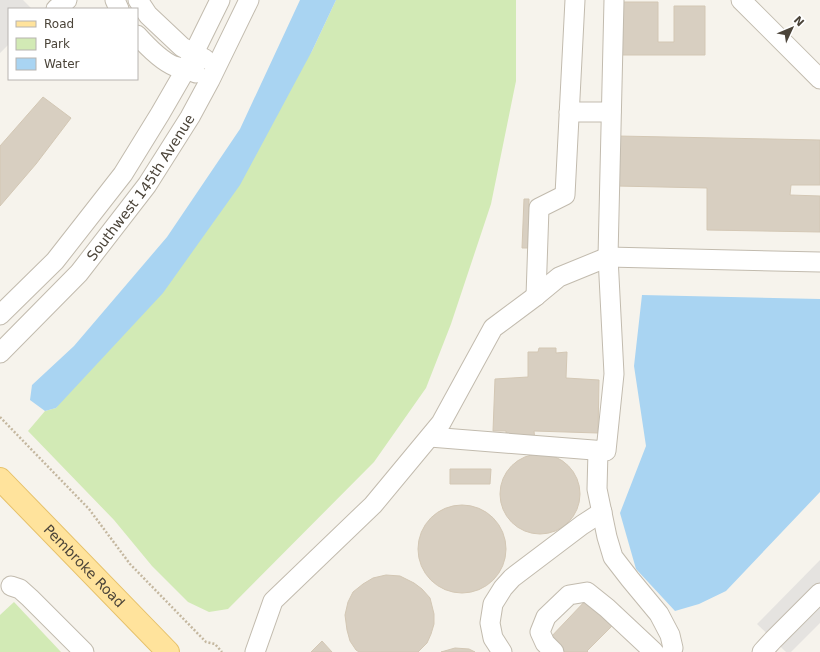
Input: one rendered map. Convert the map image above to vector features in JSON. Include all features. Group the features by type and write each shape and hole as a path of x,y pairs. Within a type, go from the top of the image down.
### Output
{"main road":[{"name":"Pembroke Road","path":"0,479 168,652"}],"street":[{"path":"57,8 67,0"},
{"path":"138,0 148,16 182,47 189,61"},
{"name":"Southwest 145th Avenue","path":"0,315 55,261 123,174 160,114 220,0"},
{"name":"Southwest 145th Avenue","path":"0,353 79,273 142,192 190,117 249,0"},
{"path":"536,296 539,208 565,195 575,0"},
{"path":"430,438 606,451 614,374 608,257 614,0"},
{"path":"742,0 820,79"},
{"path":"138,36 161,58 174,65 189,61 214,72"},
{"path":"569,112 611,112"},
{"path":"259,650 273,601 372,505 430,438 441,423 493,328 536,296 559,276 608,257 820,262"},
{"path":"598,451 597,489 607,537 613,557 659,614 670,635 673,648 671,652"},
{"path":"502,652 493,638 490,623 494,604 504,588 512,578 582,525 602,512"},
{"path":"11,586 20,589 30,598 84,652"},
{"path":"554,652 545,643 540,632 546,617 569,595 587,592 607,608 654,652"},
{"path":"768,646 820,592"}],"path":[{"path":"0,417 89,509 130,564 206,642 215,644 222,652"}],"green space":[{"path":"336,0 516,0 516,81 491,204 451,324 426,388 374,462 228,609 209,612 188,602 152,566 114,520 28,431 45,411 56,408 312,51"},
{"path":"14,602 61,652 0,652 0,615"}],"shaded area":[{"path":"0,0 23,0 31,8 8,8 8,45 0,53"},
{"path":"820,560 820,623 791,652 786,652 757,624"}],"water":[{"path":"300,0 336,0 312,51 240,185 163,293 56,408 45,411 30,400 32,385 74,346 167,237 240,129"},
{"path":"642,295 820,299 820,492 726,591 699,604 675,611 636,569 620,513 646,446 634,366"}],"building":[{"path":"622,2 658,2 658,42 674,42 674,6 705,6 705,55 622,55"},
{"path":"43,97 71,118 36,164 0,206 0,146"},
{"path":"618,136 820,140 820,185 791,185 790,195 820,196 820,232 707,230 707,188 617,186"},
{"path":"524,199 529,199 528,248 522,248"},
{"path":"539,348 556,348 556,353 567,352 566,378 599,380 598,433 534,431 535,441 506,440 506,431 493,431 495,379 528,377 528,352 538,352"},
{"path":"540,454 555,457 568,466 577,479 580,494 577,509 568,522 555,531 540,534 525,531 512,522 503,509 500,494 503,479 512,466 525,457"},
{"path":"450,469 491,469 490,484 450,484"},
{"path":"462,505 479,508 487,512 499,524 503,532 506,549 503,566 499,574 487,586 479,590 462,593 445,590 437,586 425,574 421,566 418,549 421,532 425,524 437,512 445,508"},
{"path":"386,575 400,576 414,583 430,598 434,614 434,624 427,643 418,652 359,652 350,641 345,615 348,602 353,592 373,578"},
{"path":"587,599 613,625 587,651 588,652 563,652 549,639"},
{"path":"322,641 332,652 311,652"},
{"path":"455,648 469,649 475,652 441,652"}]}
